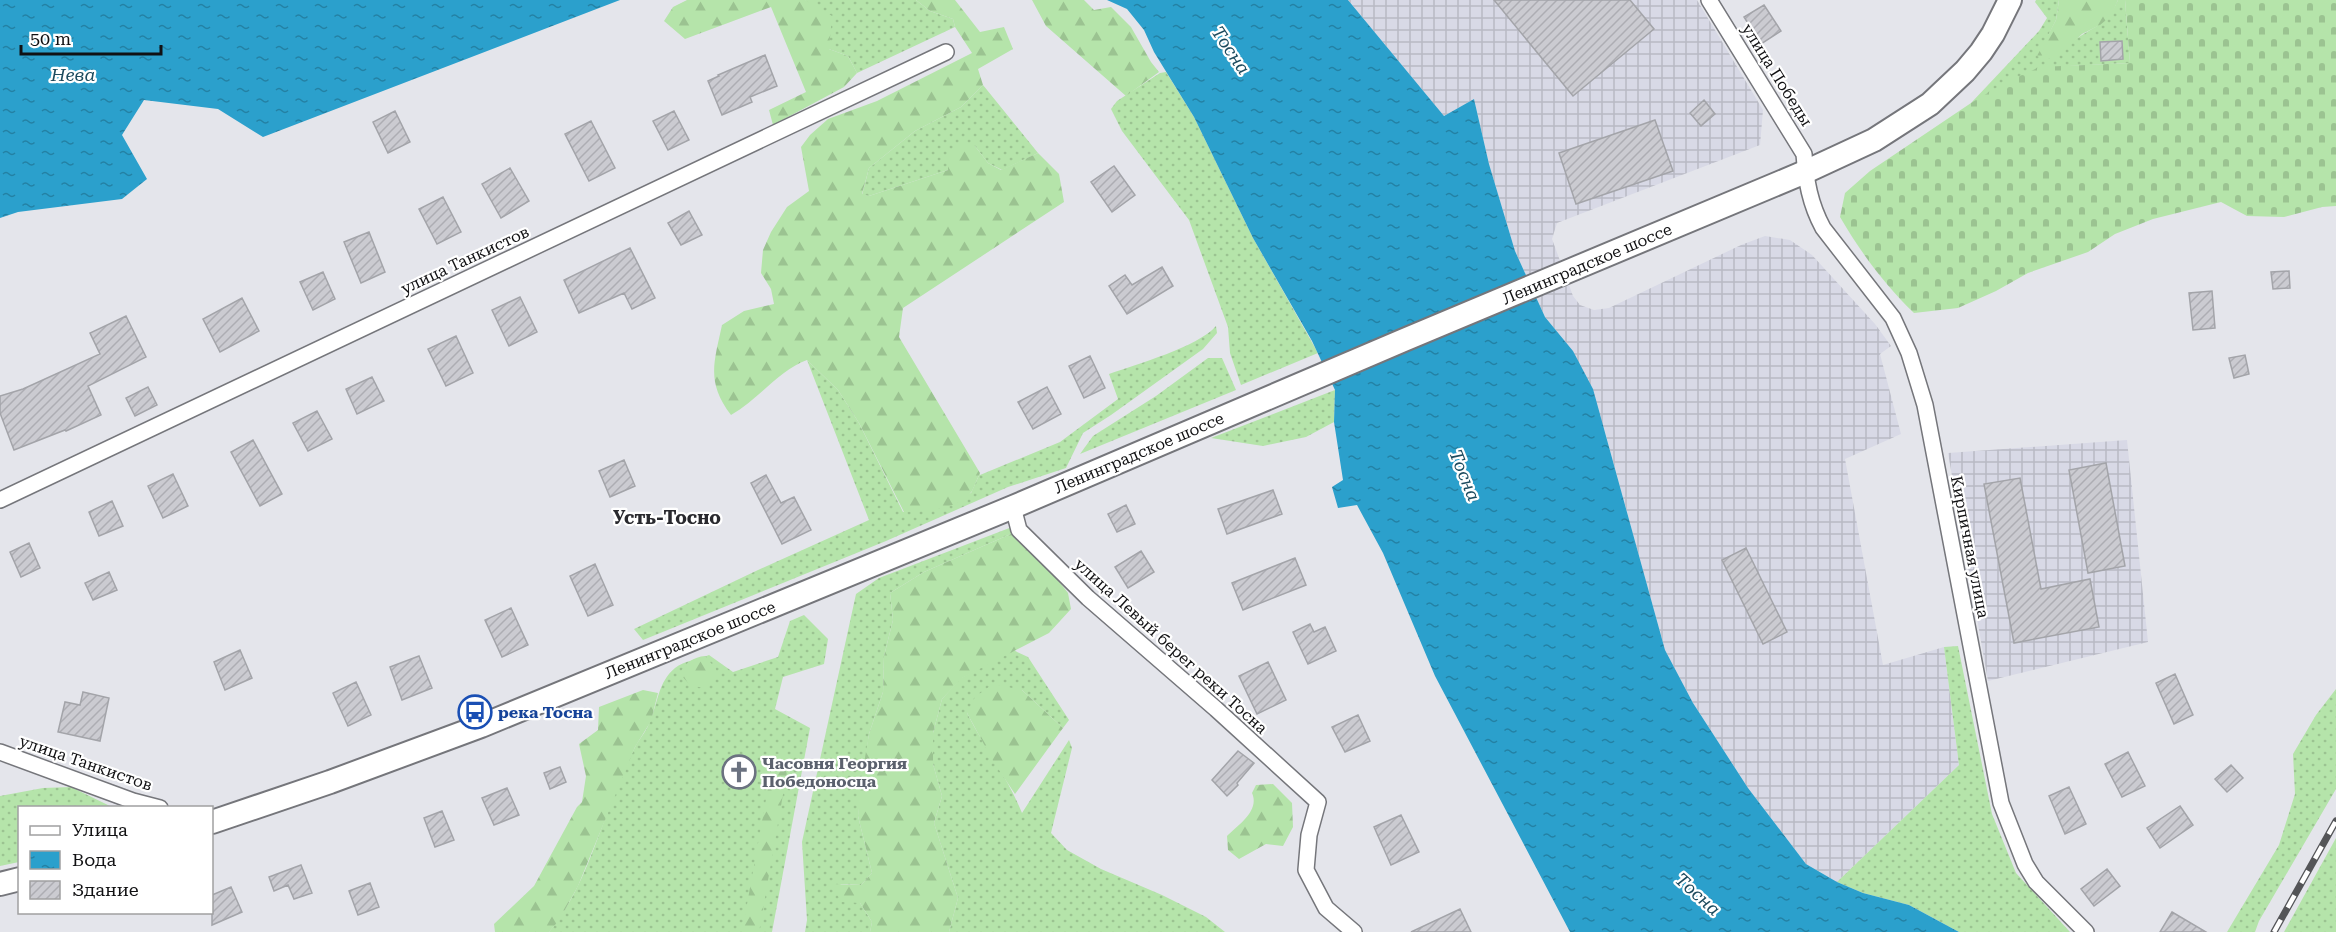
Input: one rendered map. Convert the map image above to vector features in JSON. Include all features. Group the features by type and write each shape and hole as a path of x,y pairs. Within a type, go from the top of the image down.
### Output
{"main road":[{"name":"Ленинградское шоссе","path":"213,821 330,782 481,726 1013,507 1805,172 1874,140 1930,104 1965,71 1981,52 2010,0"},
{"path":"0,884 18,880"}],"street":[{"name":"улица Победы","path":"1709,0 1804,154 1805,172"},
{"name":"улица Танкистов","path":"0,500 946,52"},
{"name":"Кирпичная улица","path":"1805,172 1814,213 1823,228 1893,318 1912,362 1925,405 2001,803 2025,864 2036,882 2086,932"},
{"name":"улица Левый берег реки Тосна","path":"1013,507 1019,530 1088,598 1216,709 1318,802 1309,835 1306,870 1326,908 1354,932"},
{"name":"улица Танкистов","path":"0,752 123,797 156,806"}],"shaded area":[{"path":"1348,0 1697,0 1763,110 1760,145 1557,223 1552,239 1573,296 1580,305 1594,310 1609,308 1741,245 1765,236 1790,240 1812,255 1875,324 1891,346 1880,354 1901,434 1845,459 1883,665 1944,647 1959,765 1837,882 1806,864 1748,788 1693,703 1665,650 1605,432 1573,351 1545,317 1515,251 1489,164 1474,99 1444,116"},
{"path":"2127,440 2148,642 1988,681 1948,453"}],"green space":[{"path":"687,0 805,0 832,16 829,49 848,56 857,73 844,87 773,125 769,110 806,92 771,7 685,39 664,21 673,7"},
{"path":"805,0 916,0 930,11 953,19 955,27 857,73 848,56 829,49"},
{"path":"916,0 955,0 980,32 1004,27 1013,49 978,69 983,85 961,107 915,131 869,168 862,194 869,196 948,170 948,156 963,142 975,146 988,163 1001,170 1038,153 1059,174 1064,202 903,308 899,337 980,473 972,491 959,502 941,508 904,512 859,423 838,390 807,360 787,371 731,415 718,392 714,372 722,325 744,311 774,304 771,289 761,273 763,250 787,207 809,191 801,147 810,135 828,119 877,101 972,53 955,27 953,19 930,11"},
{"path":"1032,0 1084,0 1094,10 1111,7 1131,27 1159,72 1126,96 1046,26"},
{"path":"2036,0 2059,0 2056,20 2048,36 2072,42 2104,21 2118,0 2125,0 2130,63 2069,66 1971,103 2039,31 2047,18 2035,2"},
{"path":"2059,0 2118,0 2111,16 2100,25 2082,34 2058,56 2047,59 2037,56 2056,20"},
{"path":"2125,0 2336,0 2336,206 2322,207 2284,217 2247,216 2221,202 2153,219 2115,234 2088,252 2028,273 1958,308 1914,313 1874,268 1840,217 1845,193 1870,171 2008,81 2040,67 2130,63"},
{"path":"1166,72 1194,117 1253,238 1318,353 1241,385 1230,353 1228,327 1189,220 1122,131 1111,109 1117,101 1160,73"},
{"path":"983,85 1038,153 1002,170 988,163 975,146 948,170 869,196 862,195 869,168 915,131 961,107"},
{"path":"1216,326 1217,333 1203,349 1083,433 1066,468 1008,487 886,541 643,640 634,629 869,520 807,360 838,390 859,423 903,512 971,493 980,473 980,475 1060,442 1118,399 1109,374 1182,348 1207,334"},
{"path":"1208,358 1222,358 1236,390 1080,454 1093,436 1156,396"},
{"path":"1335,390 1334,422 1306,437 1263,446 1211,438"},
{"path":"1012,527 1013,533 924,572 890,593 893,620 884,656 883,692 869,734 858,816 872,873 861,885 840,884 860,903 872,922 870,932 805,932 807,920 802,842 856,594 879,578"},
{"path":"1013,533 1039,556 1068,593 1071,609 1049,633 962,678 942,699 933,733 933,764 942,796 934,823 958,898 949,932 870,932 872,922 860,903 842,902 830,884 861,885 872,873 858,816 860,787 869,734 883,692 884,656 893,620 890,593 924,572"},
{"path":"804,615 828,639 824,664 783,677 775,709 810,728 772,932 549,932 579,884 627,764 649,724 662,686 669,674 683,664 709,655 733,672 778,657 790,621"},
{"path":"1958,646 1992,814 2016,873 2070,932 1959,932 1909,905 1863,893 1837,882 1959,765 1944,647"},
{"path":"1013,650 1028,657 1069,720 1063,728 1022,690 967,713 1010,787 1022,813 1069,740 1072,748 1051,833 1067,850 1101,869 1206,917 1225,932 949,932 958,898 934,823 942,796 933,764 933,733 942,699 961,678"},
{"path":"705,656 716,669 713,682 707,688 691,686 680,674 690,661"},
{"path":"993,684 1022,690 1063,728 1015,794 993,761 967,713 975,697"},
{"path":"2336,689 2336,789 2259,921 2255,932 2227,932 2279,845 2295,794 2293,754 2316,715"},
{"path":"643,690 658,693 651,721 635,747 578,886 560,919 549,932 495,932 494,924 534,886 577,807 582,802 586,776 579,744 598,730 599,707"},
{"path":"784,753 789,760 759,932 742,932 774,755"},
{"path":"1273,784 1292,803 1293,827 1283,846 1266,844 1239,859 1228,850 1227,836 1251,812 1254,800 1252,793 1256,785"},
{"path":"71,787 110,806 18,806 18,862 0,866 0,796 43,788"},
{"path":"2336,838 2336,932 2284,932"}],"water":[{"name":"Нева","path":"0,0 620,0 263,137 218,109 144,100 122,135 147,179 122,199 18,212 0,218"},
{"name":"Тосна","path":"1107,0 1348,0 1444,116 1474,99 1489,164 1515,251 1545,317 1573,351 1593,389 1665,650 1693,703 1748,788 1806,864 1837,882 1863,893 1909,905 1959,932 1570,932 1435,676 1383,553 1357,505 1338,508 1332,487 1343,480 1334,422 1335,390 1312,341 1253,238 1194,117 1154,52 1144,30 1127,9"}],"building":[{"path":"1494,0 1630,0 1654,29 1573,96"},
{"path":"1764,5 1781,31 1761,44 1744,17"},
{"path":"2122,41 2123,59 2101,61 2100,42"},
{"path":"765,55 777,86 750,97 752,102 722,115 708,81"},
{"path":"1704,100 1715,114 1701,126 1690,113"},
{"path":"395,111 410,142 388,153 373,122"},
{"path":"674,111 689,140 668,150 653,121"},
{"path":"1655,120 1673,171 1576,204 1559,153"},
{"path":"591,121 615,168 589,181 565,134"},
{"path":"1114,166 1135,195 1112,212 1091,182"},
{"path":"510,168 529,201 501,218 482,184"},
{"path":"443,197 461,232 437,244 419,209"},
{"path":"689,211 702,235 681,245 668,223"},
{"path":"369,232 385,272 361,283 344,242"},
{"path":"630,248 655,298 632,309 624,293 579,313 564,280"},
{"path":"1162,267 1173,286 1127,314 1109,286 1125,275 1132,285"},
{"path":"2289,271 2290,288 2273,289 2271,272"},
{"path":"323,272 335,299 313,310 300,282"},
{"path":"2212,291 2215,328 2193,330 2189,293"},
{"path":"520,297 537,332 509,346 492,310"},
{"path":"242,298 259,331 220,352 203,319"},
{"path":"126,316 146,357 88,386 101,415 14,450 0,413 0,396 23,389 100,354 90,333"},
{"path":"456,336 473,373 446,386 428,349"},
{"path":"2245,355 2249,374 2234,378 2229,358"},
{"path":"1090,356 1105,388 1084,398 1069,366"},
{"path":"372,377 384,401 357,414 346,389"},
{"path":"148,387 157,405 135,416 126,398"},
{"path":"1047,387 1061,414 1033,429 1018,402"},
{"path":"317,411 332,439 308,451 293,423"},
{"path":"253,440 282,494 260,506 231,452"},
{"path":"624,460 635,486 610,497 599,471"},
{"path":"2106,463 2125,566 2088,573 2069,470"},
{"path":"173,474 188,506 163,518 148,486"},
{"path":"766,475 781,503 794,497 811,530 782,544 751,483"},
{"path":"2020,478 2041,589 2090,579 2099,627 2014,643 1984,484"},
{"path":"1273,490 1282,514 1227,534 1218,509"},
{"path":"112,501 123,526 99,536 89,512"},
{"path":"1126,505 1135,524 1117,532 1108,514"},
{"path":"29,543 40,568 21,577 10,552"},
{"path":"1746,548 1787,632 1763,644 1722,560"},
{"path":"1141,551 1154,572 1128,588 1115,567"},
{"path":"1295,558 1306,585 1243,610 1232,583"},
{"path":"595,564 613,605 588,616 570,576"},
{"path":"109,572 117,590 93,600 85,583"},
{"path":"511,608 528,645 502,657 485,620"},
{"path":"1310,624 1314,632 1325,627 1336,651 1308,664 1293,632"},
{"path":"240,650 252,678 225,690 214,662"},
{"path":"419,656 432,688 402,700 390,667"},
{"path":"1268,662 1286,700 1257,714 1239,676"},
{"path":"2175,674 2193,715 2174,724 2156,683"},
{"path":"356,682 371,715 348,726 333,693"},
{"path":"83,692 109,698 100,741 58,732 65,702 80,705"},
{"path":"1358,715 1370,741 1345,752 1332,727"},
{"path":"1238,751 1254,763 1227,796 1212,780"},
{"path":"2128,752 2145,786 2122,797 2105,764"},
{"path":"2231,765 2243,778 2227,792 2215,779"},
{"path":"560,767 566,782 550,789 544,773"},
{"path":"2069,787 2086,824 2065,834 2049,796"},
{"path":"507,788 519,815 494,825 482,798"},
{"path":"2180,806 2193,825 2160,848 2147,828"},
{"path":"442,811 454,840 435,847 424,818"},
{"path":"1401,815 1419,852 1391,865 1374,827"},
{"path":"301,865 312,893 294,899 288,885 274,891 269,877"},
{"path":"2107,869 2120,886 2094,906 2081,889"},
{"path":"370,883 379,907 358,915 349,891"},
{"path":"231,887 242,912 212,925 213,895"},
{"path":"1460,909 1471,932 1411,932"},
{"path":"2172,912 2206,932 2160,932"}],"railway":[{"path":"2274,932 2336,821"}],"place":[{"name":"река Тосна","path":"475,712"},
{"name":"Часовня Георгия Победоносца","path":"739,772"}],"district":[{"name":"Усть-Тосно","path":"667,517"}]}
